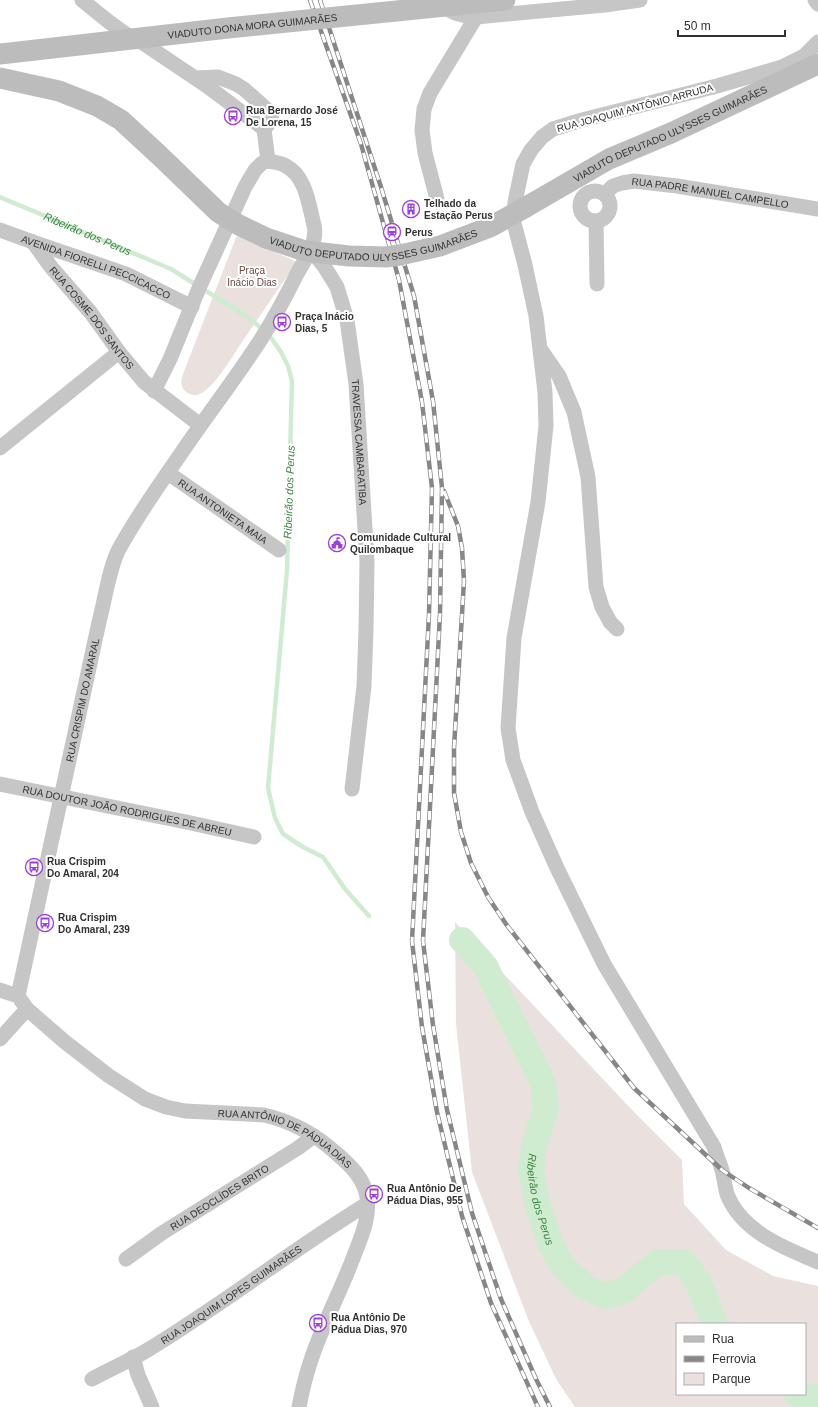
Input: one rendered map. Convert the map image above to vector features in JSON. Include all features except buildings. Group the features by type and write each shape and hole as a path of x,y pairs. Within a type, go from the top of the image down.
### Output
{"main road":[{"name":"VIADUTO DONA MORA GUIMARÃES","path":"0,54 135,40 228,28 505,0"},
{"name":"VIADUTO DEPUTADO ULYSSES GUIMARÃES","path":"0,78 59,91 97,106 121,120 218,212 266,238 320,254 386,257 433,248 490,227 609,159 671,133 813,67"}],"street":[{"path":"82,0 135,40 140,41 196,78 264,129 268,161"},
{"path":"434,0 453,13 465,17 605,5 640,0"},
{"path":"815,0 818,4"},
{"path":"437,199 424,153 422,130 424,109 430,93 476,17"},
{"name":"RUA JOAQUIM ANTÔNIO ARRUDA","path":"818,42 804,56 782,67 717,86 582,120 553,129 542,137 531,150 523,164 516,194 514,223 525,265 534,309 545,392 546,426 538,502 514,638 508,728 513,760 532,812 550,854 601,957 714,1147 722,1170 727,1195 740,1215 758,1233 818,1262"},
{"path":"196,78 218,77 244,89 272,114 270,122 264,129"},
{"path":"268,161 287,166 299,179 306,193 315,229 314,239 310,249 264,335 200,425 154,391 170,360 245,187 255,170 262,163 268,161"},
{"name":"RUA PADRE MANUEL CAMPELLO","path":"605,194 614,186 634,181 676,186 818,209"},
{"path":"595,191 605,194 608,198 610,208 606,217 596,221 591,221 582,214 580,204 585,195 595,191"},
{"path":"596,221 597,284"},
{"name":"AVENIDA FIORELLI PECCICACCO","path":"0,230 126,274 193,304"},
{"name":"RUA COSME DOS SANTOS","path":"33,242 51,267 91,313 119,352 144,382 154,391"},
{"name":"TRAVESSA CAMBARATIBA","path":"310,249 324,266 337,287 347,320 356,384 367,561 364,686 352,789"},
{"path":"540,348 560,376 574,412 588,477 596,587 602,607 610,622 616,629"},
{"path":"0,448 119,352"},
{"name":"RUA CRISPIM DO AMARAL","path":"18,996 114,562 118,550 146,504 200,425"},
{"name":"RUA ANTONIETA MAIA","path":"168,473 279,550"},
{"name":"RUA DOUTOR JOÃO RODRIGUES DE ABREU","path":"0,784 254,837"},
{"path":"0,990 18,996"},
{"name":"RUA ANTÔNIO DE PÁDUA DIAS","path":"18,996 27,1009 65,1042 109,1076 145,1099 166,1107 185,1111 264,1115 283,1120 328,1145 352,1167 362,1181 367,1204 366,1219 346,1278 311,1360 299,1407"},
{"path":"0,1039 27,1009"},
{"name":"RUA DEOCLÍDES BRITO","path":"126,1259 162,1233 298,1148 314,1136"},
{"name":"RUA JOAQUIM LOPES GUIMARÃES","path":"92,1379 146,1351 333,1225 367,1204"},
{"path":"132,1358 152,1407"}],"green space":[{"name":"Praça Inácio Dias","path":"237,235 297,262 218,377 208,389 202,393 198,395 191,395 182,387 182,376"},
{"path":"455,922 634,1112 682,1160 684,1204 726,1250 773,1276 818,1286 818,1407 575,1407 556,1379 528,1319 472,1172 456,1024"}],"waterway":[{"name":"Ribeirão dos Perus","path":"0,197 171,269 249,318 272,339 281,352 288,366 292,381 287,570 268,788 275,818 283,834 303,847 323,857 345,889 369,916"},
{"name":"Ribeirão dos Perus","path":"462,940 485,966 543,1083 546,1107 534,1146 531,1169 536,1200 550,1243 563,1266 585,1287 605,1296 623,1291 658,1262 684,1262 698,1282 715,1323"},
{"name":"Ribeirão dos Perus","path":"802,1395 818,1398"}],"railway":[{"path":"310,0 361,144 399,280 422,402 432,488 429,614 412,941 422,1027 437,1112 462,1216 491,1303 538,1407"},
{"path":"320,0 381,187 414,296 433,401 442,488 440,614 423,941 433,1025 447,1110 472,1213 501,1299 550,1407"},
{"path":"444,491 458,526 462,548 464,581 454,748 454,793 461,832 471,863 488,897 506,924 634,1088 722,1170 749,1188 818,1228"}],"place":[{"name":"Rua Bernardo José De Lorena, 15","path":"233,116"},
{"name":"Telhado da Estação Perus","path":"411,209"},
{"name":"Perus","path":"392,232"},
{"name":"Praça Inácio Dias, 5","path":"282,322"},
{"name":"Comunidade Cultural Quilombaque","path":"337,543"},
{"name":"Rua Crispim Do Amaral, 204","path":"34,867"},
{"name":"Rua Crispim Do Amaral, 239","path":"45,923"},
{"name":"Rua Antônio De Pádua Dias, 955","path":"374,1194"},
{"name":"Rua Antônio De Pádua Dias, 970","path":"318,1323"}]}
